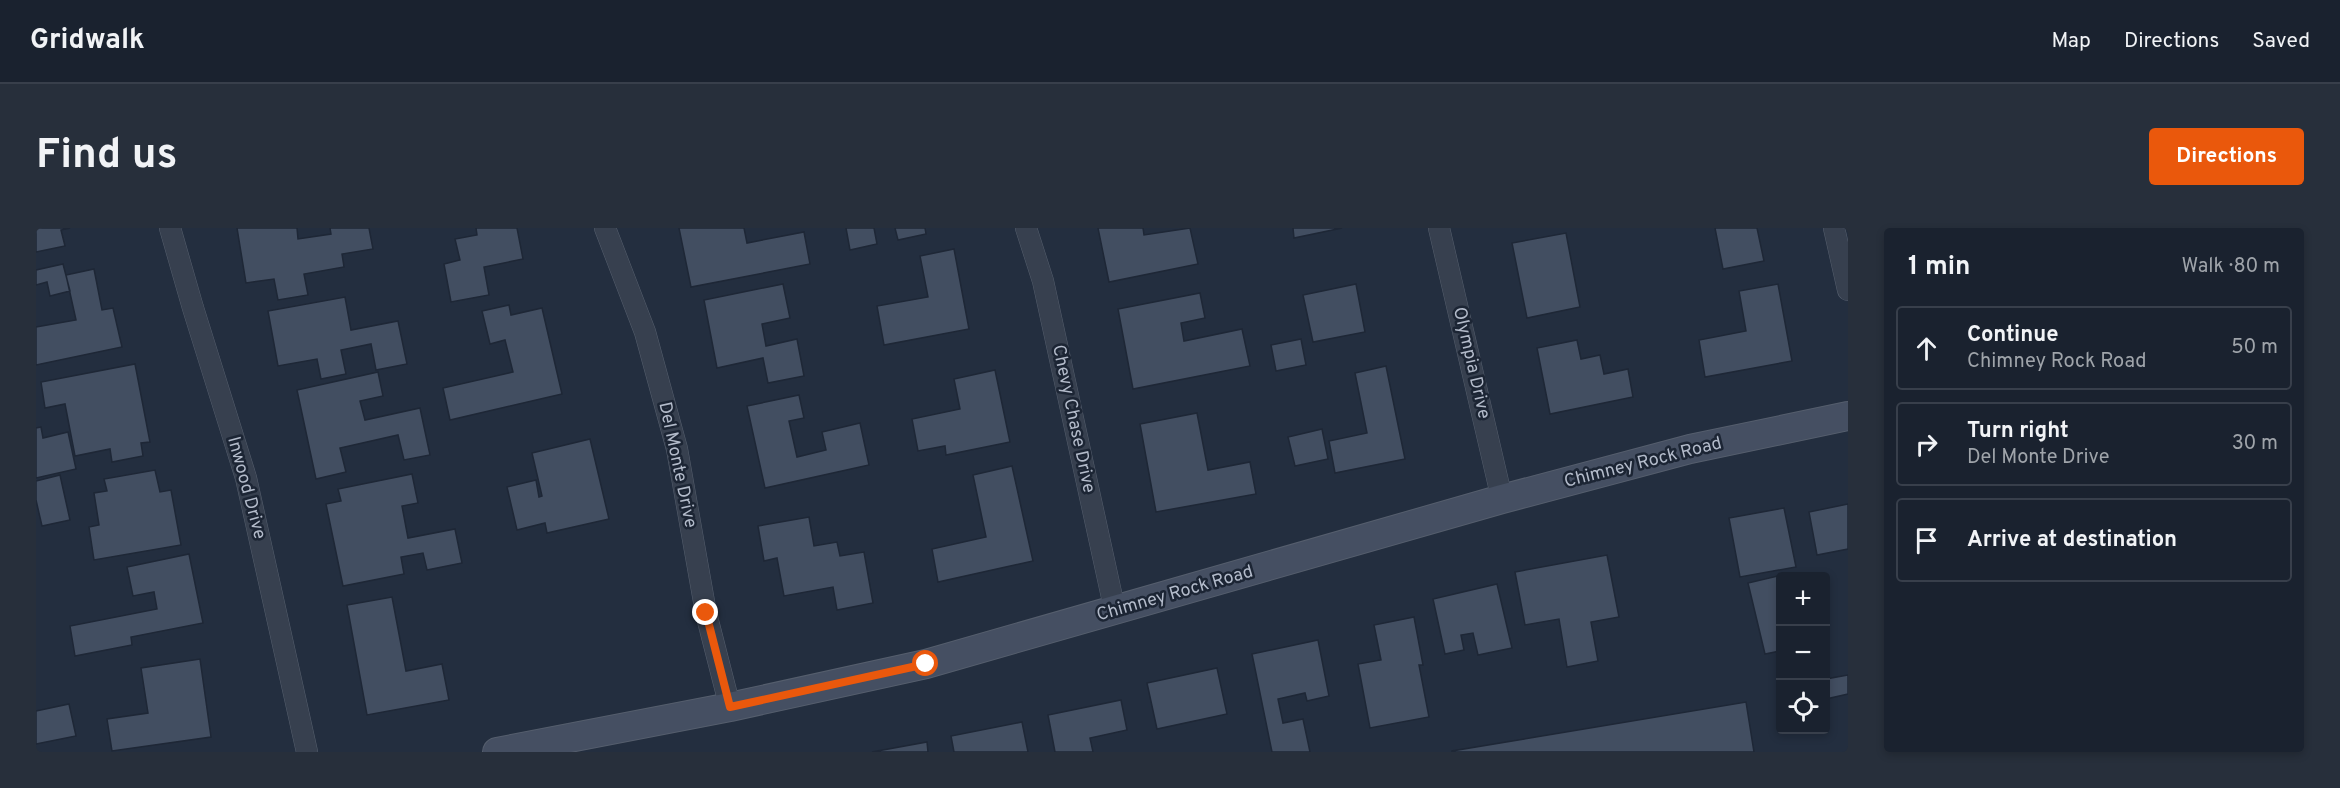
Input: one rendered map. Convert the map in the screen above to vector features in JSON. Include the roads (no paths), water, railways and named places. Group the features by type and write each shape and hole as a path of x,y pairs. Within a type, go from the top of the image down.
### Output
{"main road":[{"name":"Chimney Rock Road","path":"497,752 730,707 926,664 1502,499 1690,449 1848,416"}],"street":[{"name":"Inwood Drive","path":"170,228 246,478 307,752"},
{"name":"Del Monte Drive","path":"605,228 645,332 677,449 706,613 730,707"},
{"name":"Chevy Chase Drive","path":"1026,228 1043,281 1115,611"},
{"name":"Olympia Drive","path":"1439,228 1502,499"},
{"path":"1834,228 1848,290"}]}
